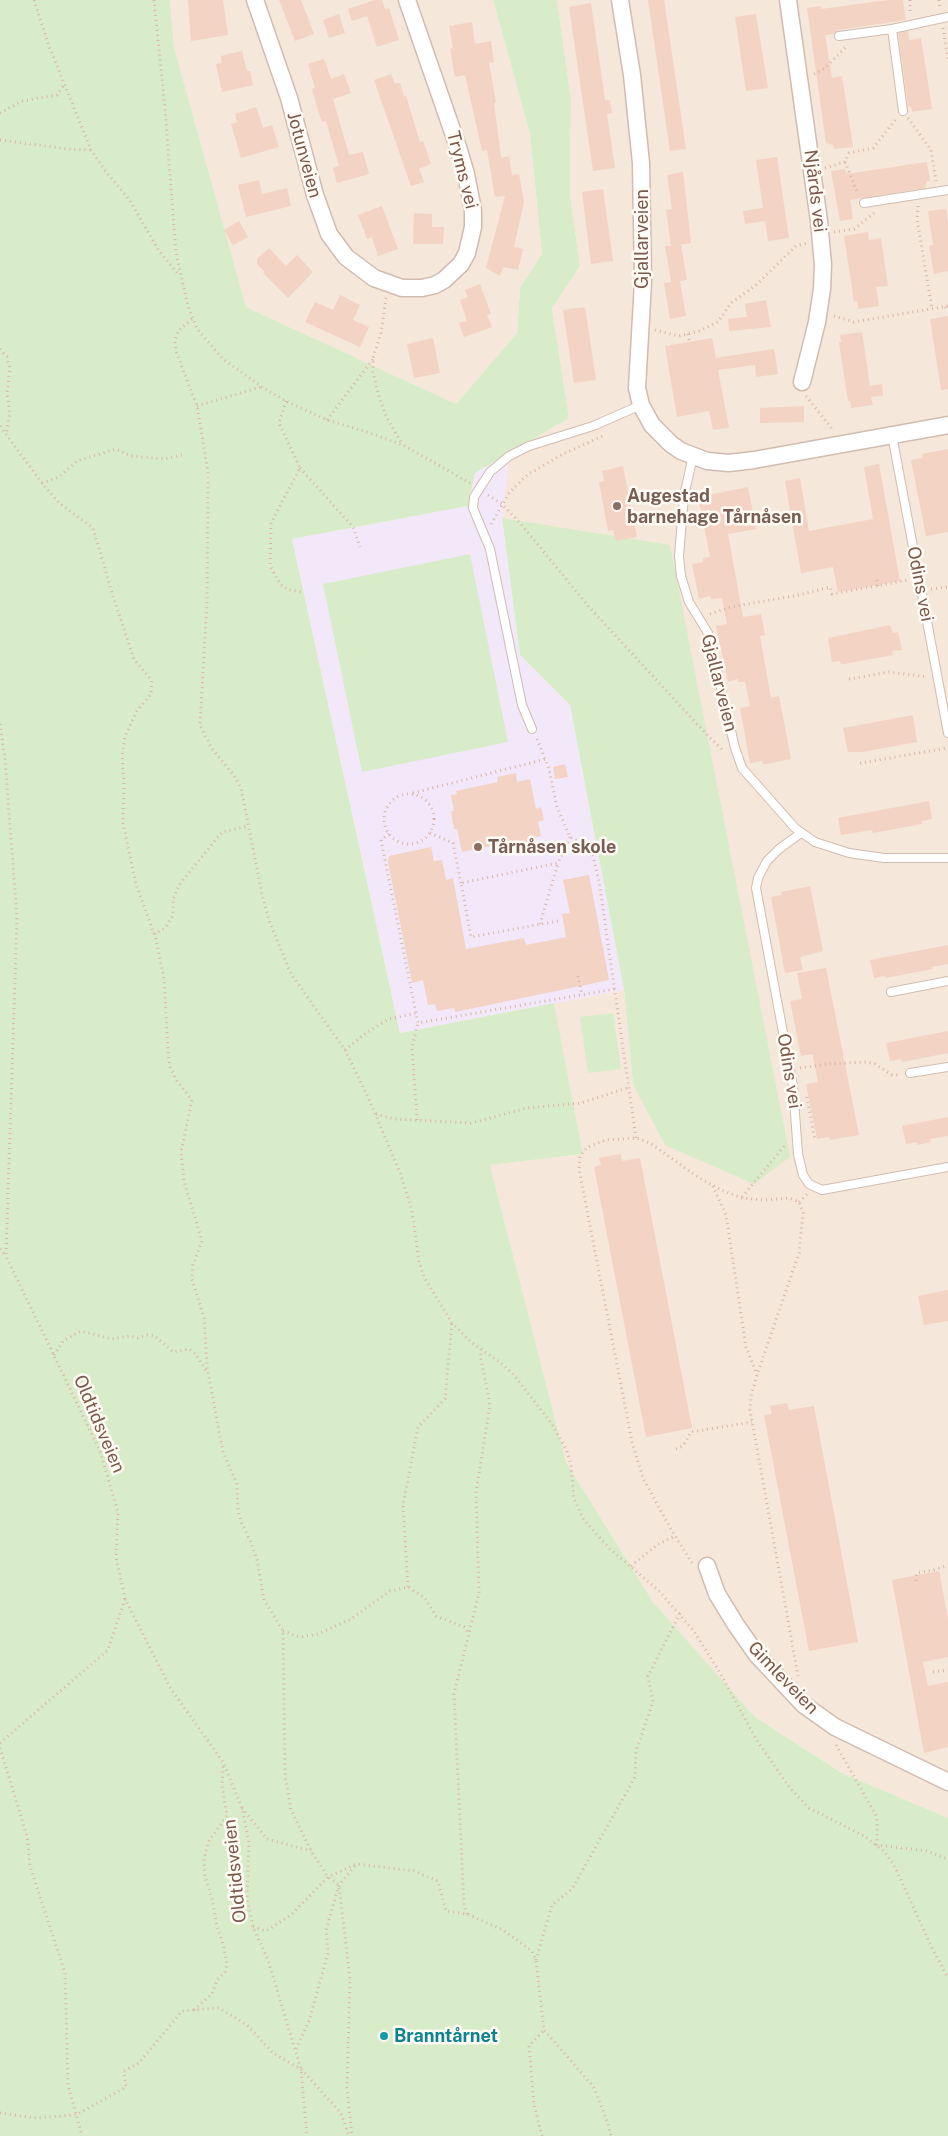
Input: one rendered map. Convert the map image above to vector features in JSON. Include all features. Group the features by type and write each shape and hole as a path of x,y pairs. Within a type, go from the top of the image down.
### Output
{"street":[{"name":"Jotunveien","path":"255,0 289,98 315,195 329,234 336,246 359,268 389,285"},
{"name":"Tryms vei","path":"389,285 402,288 422,288 435,286 444,280 461,264 473,227 471,193 464,165 408,0"},
{"name":"Gjallarveien","path":"620,0 635,93 642,163 642,282 637,382 641,405 646,416 660,435 670,444 693,456 718,462 741,462 948,425"},
{"name":"Njårds vei","path":"788,0 821,238 822,279 819,311 802,382"},
{"name":"Gimleveien","path":"707,1566 717,1594 736,1625 757,1655 794,1696 815,1714 835,1726 948,1782"}],"lane":[{"path":"839,36 892,29 948,17"},
{"path":"892,29 903,111"},
{"path":"864,202 948,190"},
{"path":"532,729 522,705 492,558 472,503 484,480 497,464 508,456 529,446 578,432 641,405"},
{"name":"Odins vei","path":"892,435 948,733"},
{"name":"Gjallarveien","path":"693,456 684,496 679,562 686,596 701,620 710,641 735,748 742,768 801,833 826,846 866,856 908,859 948,858"},
{"name":"Odins vei","path":"801,833 767,861 758,878 756,888 793,1086 798,1154 803,1175 809,1184 817,1189 828,1189 948,1167"},
{"path":"891,992 948,981"},
{"path":"910,1073 948,1067"}],"path":[{"path":"34,0 91,150 106,172 129,198 159,251 181,277"},
{"path":"154,0 165,108 176,253 192,319 178,331 175,340 176,351 197,406 208,472 207,602 200,725 212,749 238,781 250,826 266,910 291,974 345,1050 375,1114 408,1192 424,1277 452,1323 513,1374 552,1424 561,1438 570,1459 572,1487 577,1508 599,1539 631,1566 680,1614 709,1655 756,1740 800,1800 818,1814 864,1836 885,1852 895,1867 932,1948 948,1978"},
{"path":"800,80 821,71 858,33"},
{"path":"0,113 22,101 57,95 65,85"},
{"path":"864,202 859,199 845,162 849,153 873,148 903,111 932,150 937,192"},
{"path":"0,140 68,149 91,150"},
{"path":"812,170 845,162"},
{"path":"920,195 918,219 932,309"},
{"path":"640,330 661,330 679,336 718,322 731,303 756,284 796,246 854,229 886,204 889,199"},
{"path":"389,285 381,332 373,358 373,372 379,397 387,418 403,445"},
{"path":"819,311 854,322 947,307 948,311"},
{"path":"688,334 690,343"},
{"path":"0,349 7,357 10,369 7,393 10,414 6,435"},
{"path":"327,420 373,358"},
{"path":"802,382 806,396 836,435"},
{"path":"197,406 262,387"},
{"path":"286,401 279,423 300,468 353,527 360,547"},
{"path":"0,426 59,503 93,528 134,659 152,681 151,694 136,712 125,737 122,756 124,782 123,823 136,884 154,934 164,979 170,1067 177,1081 192,1100 181,1152 184,1181 202,1241 193,1265 192,1278 204,1318 208,1376 223,1452 237,1484 238,1510 257,1560 264,1600 283,1631 285,1775 291,1810 311,1851 328,1877 338,1885 350,1980 347,2088 350,2136"},
{"path":"483,532 492,523 509,493 528,475 564,454 611,433"},
{"path":"42,483 59,477 77,461 116,449 131,456 165,459 185,454"},
{"path":"300,468 277,508 271,523 270,566 281,585 289,590 303,592"},
{"path":"877,580 878,586"},
{"path":"701,620 712,613 731,607 799,595 830,587 832,594 919,580"},
{"path":"849,679 889,672 938,678"},
{"name":"Oldtidsveien","path":"0,724 5,760 17,919 6,1256 100,1451 118,1512 116,1557 125,1599 171,1689 223,1762 242,1808 249,1843 247,1897 253,1927 268,1960 296,2049 301,2069 307,2136"},
{"path":"532,729 546,759 558,807 570,837 591,848 599,881 615,988 627,1088 636,1138"},
{"path":"860,762 948,748"},
{"path":"411,794 427,801 432,808 434,817 430,833 417,843 402,844 388,834 383,820 388,804 402,795 546,759"},
{"path":"154,934 165,928 174,915 173,900 179,885 222,832 250,826"},
{"path":"430,833 453,843 471,936 558,921"},
{"path":"388,834 381,840 418,1023 412,1046 417,1120"},
{"path":"540,924 558,863 570,837"},
{"path":"461,883 558,863"},
{"path":"578,976 582,994"},
{"path":"418,1023 615,988"},
{"path":"345,1050 366,1033 389,1019 416,1013"},
{"path":"816,1066 870,1063 892,1076 910,1073"},
{"path":"375,1114 394,1118 470,1123 528,1108 580,1103 627,1088"},
{"path":"806,1091 815,1140"},
{"path":"742,1198 796,1132"},
{"path":"707,1566 693,1565 674,1536 649,1491 636,1461 580,1169 580,1157 588,1147 606,1140 636,1138 650,1143 698,1177 713,1185 742,1198 764,1200 789,1198 799,1202 803,1213 799,1253 751,1396 752,1422 799,1678 794,1696"},
{"path":"713,1185 725,1211 746,1347 757,1375"},
{"path":"0,1249 6,1256"},
{"path":"408,1587 403,1505 418,1427 445,1398 452,1323"},
{"path":"54,1355 64,1340 81,1331 110,1339 130,1336 138,1338 147,1335 155,1336 173,1352 189,1350 196,1354 208,1376"},
{"path":"467,1914 464,1904 454,1694 478,1593 476,1492 490,1406 480,1359 481,1349"},
{"path":"676,1449 684,1446 691,1432 752,1422"},
{"path":"631,1566 646,1552 674,1536"},
{"path":"916,1581 917,1573 948,1565"},
{"path":"283,1631 300,1637 318,1634 351,1619 390,1591 408,1587 425,1598 436,1616 464,1627 469,1632"},
{"path":"0,1743 108,1650 125,1599"},
{"path":"536,1961 552,1905 572,1889 635,1777 636,1751 653,1702 648,1676 680,1614"},
{"path":"933,1672 948,1670"},
{"path":"835,1742 877,1817 877,1845"},
{"path":"0,1748 27,1836 30,1866 65,1972 68,2085 82,2136"},
{"path":"194,2010 212,1994 217,1980 225,1972 227,1965 212,1898 205,1877 204,1860 208,1842 227,1816 222,1786 223,1762"},
{"path":"242,1808 267,1839 311,1851"},
{"path":"877,1845 927,1851 948,1859"},
{"path":"296,2049 309,2021 328,1953 326,1930 338,1885 356,1864"},
{"path":"253,1927 266,1931 291,1914 328,1877 356,1864 414,1871 438,1881 446,1911 467,1914 502,1930 532,1951 536,1961 544,2030 593,2086 611,2136"},
{"path":"0,2113 36,2118 76,2115 126,2086 124,2071 139,2062 182,2011 219,2008 247,2025 273,2053 301,2069 341,2114 350,2136"},
{"path":"542,2136 534,2105 529,2046 544,2030"}],"shaded area":[{"path":"170,0 493,0 530,134 542,255 520,288 517,333 456,404 246,307 174,47"},
{"path":"557,0 948,0 948,1818 842,1773 755,1717 653,1602 566,1462 490,1165 583,1154 554,1003 624,990 633,1084 670,546 502,518 509,453 569,418 552,308 580,266 570,195 571,100"},
{"name":"Tårnåsen skole","path":"509,453 502,518 520,655 570,705 624,990 400,1033 292,539 468,506 475,473"}],"green space":[{"path":"0,0 170,0 174,47 246,307 456,404 517,333 520,288 542,254 530,134 493,0 557,0 571,100 570,195 580,266 552,308 569,418 475,473 468,506 292,539 400,1033 554,1003 583,1154 490,1165 566,1462 653,1602 755,1717 842,1773 948,1818 948,2136 0,2136"},
{"path":"502,518 670,545 790,1157 754,1184 665,1145 633,1084 624,990 570,705 520,655"},
{"path":"470,554 508,742 362,772 323,584"},
{"path":"613,1013 621,1069 588,1073 580,1017"}],"building":[{"path":"188,0 223,0 228,35 191,41"},
{"path":"279,0 301,0 314,34 295,41"},
{"path":"375,0 382,0 385,9 389,8 399,40 377,47 367,16 352,21 348,9"},
{"path":"648,0 664,0 686,149 670,151"},
{"path":"888,0 903,0 906,20 838,30 834,34 825,35 832,78 842,76 853,147 834,149 833,145 826,143 807,8 821,6 821,9"},
{"path":"591,3 605,100 610,100 612,113 607,114 615,168 593,171 569,7"},
{"path":"339,14 345,33 329,38 323,20"},
{"path":"756,14 768,88 746,91 735,17"},
{"path":"472,22 475,44 491,41 494,62 489,63 496,103 494,103 501,158 509,156 512,175 519,174 524,202 514,247 523,249 518,270 503,267 500,276 486,268 505,196 495,197 487,150 482,151 465,75 455,77 450,49 453,48 449,26"},
{"path":"908,31 909,40 921,38 932,109 912,112 911,107 908,106 898,33"},
{"path":"242,51 253,85 222,92 216,64 222,63 221,56"},
{"path":"324,59 331,79 344,74 351,93 333,99 349,155 363,152 369,174 337,183 333,168 339,166 326,121 322,122 317,107 312,89 315,88 308,64"},
{"path":"391,74 395,84 400,83 404,96 406,96 420,142 423,141 431,164 419,169 424,182 411,186 374,80"},
{"path":"256,107 263,128 272,125 279,147 241,158 231,124 237,122 235,114"},
{"path":"777,157 789,238 768,241 765,221 745,224 743,211 763,208 756,160"},
{"path":"927,162 930,181 927,181 925,188 850,200 853,219 840,221 831,171 845,169 846,174"},
{"path":"683,172 691,243 673,246 681,245 687,280 680,281 686,316 670,319 664,283 671,282 665,246 671,246 666,210 672,209 667,175"},
{"path":"259,180 262,194 287,188 291,206 246,217 238,185"},
{"path":"603,189 613,261 591,264 582,192"},
{"path":"382,206 398,249 378,256 372,237 367,239 358,215"},
{"path":"946,209 948,224 948,271 934,274 929,246 933,245 928,211"},
{"path":"414,213 432,214 432,227 444,227 443,244 413,244"},
{"path":"239,221 248,237 233,245 224,230"},
{"path":"868,232 869,240 881,238 888,286 876,287 879,306 858,309 857,301 854,302 844,236"},
{"path":"269,248 286,266 297,255 313,272 288,298 263,273 265,272 257,264 257,259"},
{"path":"480,284 491,314 487,315 492,327 464,337 459,323 467,321 460,300 468,297 465,290"},
{"path":"340,295 360,305 353,320 369,327 360,347 305,322 315,302 333,310"},
{"path":"766,300 771,327 729,331 728,319 747,317 745,304"},
{"path":"585,307 596,380 574,383 563,310"},
{"path":"948,316 948,389 941,390 930,319"},
{"path":"862,332 870,386 882,384 883,396 871,397 873,405 851,408 850,401 848,401 839,342 842,342 840,335"},
{"path":"433,338 440,373 414,378 407,344"},
{"path":"712,338 716,358 774,349 778,374 756,377 755,365 718,370 729,428 713,430 709,411 677,417 665,346"},
{"path":"804,406 804,422 760,423 760,408"},
{"path":"948,449 948,532 926,536 911,460 923,458 922,454"},
{"path":"879,464 900,581 838,592 833,567 801,573 785,481 800,478 809,531 873,519 864,467"},
{"name":"Augestad barnehage Tårnåsen","path":"623,466 637,537 616,541 613,530 608,531 599,482 604,481 602,471"},
{"path":"748,487 756,529 728,534 743,617 761,614 765,635 760,636 771,698 779,696 791,759 767,764 763,764 762,761 750,763 740,708 750,706 745,682 738,682 738,679 728,682 716,626 727,624 722,598 711,599 710,596 699,599 692,564 703,562 703,558 710,557 699,501 711,498 710,495 713,494"},
{"path":"890,625 893,633 898,632 902,650 892,651 893,655 844,664 841,664 840,661 832,662 828,638"},
{"path":"913,715 917,742 862,752 848,752 843,728"},
{"path":"565,764 568,777 555,779 553,767"},
{"path":"516,773 517,782 530,779 536,809 541,807 544,820 538,822 541,836 527,839 528,842 501,847 501,844 462,852 457,829 454,829 451,811 454,811 451,795 457,794 456,791 498,782 497,777"},
{"path":"929,801 932,819 922,821 922,824 873,833 872,830 841,835 838,818"},
{"path":"431,847 434,861 442,860 446,880 453,878 466,949 524,938 526,945 566,937 562,914 570,913 563,880 589,875 609,980 455,1012 454,1008 437,1011 435,1004 428,1005 423,980 412,983 388,862 389,856"},
{"path":"810,886 823,951 800,957 803,970 785,973 771,897 782,895 781,892"},
{"path":"948,945 948,964 932,967 933,969 885,978 885,976 874,978 870,960"},
{"path":"826,968 859,1135 830,1140 829,1137 817,1139 806,1084 818,1082 813,1054 801,1056 790,1001 802,999 797,973"},
{"path":"948,1031 948,1053 902,1062 901,1059 890,1061 886,1043"},
{"path":"948,1117 948,1136 930,1139 931,1142 917,1145 917,1142 906,1144 902,1126"},
{"path":"621,1154 622,1161 640,1158 692,1428 646,1437 594,1167 601,1165 599,1158"},
{"path":"948,1290 948,1321 924,1325 918,1296"},
{"path":"787,1403 789,1410 814,1406 858,1642 809,1651 764,1415 772,1414 770,1406"},
{"path":"939,1571 948,1618 948,1657 923,1662 928,1686 948,1682 948,1747 924,1753 892,1580"}],"place":[{"name":"Augestad barnehage Tårnåsen","path":"617,506"},
{"name":"Tårnåsen skole","path":"478,847"},
{"name":"Branntårnet","path":"384,2036"}]}
